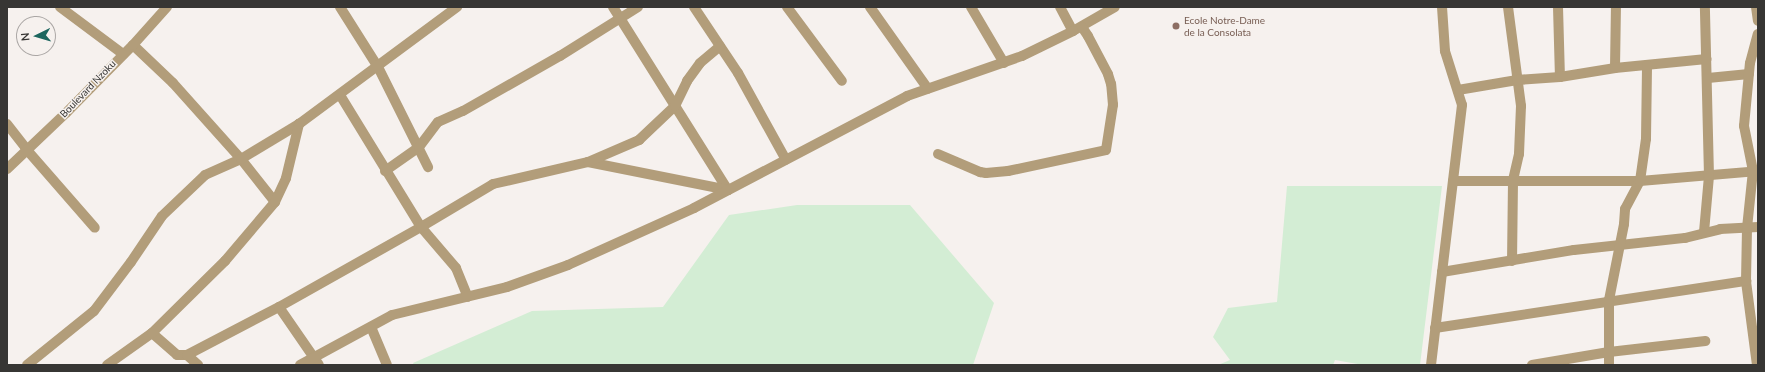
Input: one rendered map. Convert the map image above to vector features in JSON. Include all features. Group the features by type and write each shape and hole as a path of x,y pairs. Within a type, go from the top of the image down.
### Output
{"street":[{"path":"60,7 123,54"},
{"name":"Boulevard Nzoku","path":"7,169 66,113 133,45 167,7"},
{"path":"340,7 378,67 428,167"},
{"path":"27,365 94,311 167,211 205,175 241,159 299,124 378,67 456,7"},
{"path":"613,7 728,190"},
{"path":"385,171 419,147 438,122 463,111 546,64 638,7"},
{"path":"694,7 738,73 786,160"},
{"path":"787,7 842,81"},
{"path":"870,7 928,89"},
{"path":"971,7 1004,63"},
{"path":"938,154 980,172 986,173 1008,171 1106,150 1113,104 1111,84 1092,42 1077,29 1060,7"},
{"path":"300,365 317,361 392,315 507,287 568,265 694,208 908,96 1022,56 1077,29 1114,7"},
{"path":"1431,365 1462,105 1446,51 1442,7"},
{"path":"1508,7 1521,106 1519,154 1513,181 1512,261"},
{"path":"1558,7 1560,77"},
{"path":"1615,68 1616,7"},
{"path":"1704,232 1709,176 1708,78 1705,7"},
{"path":"1756,7 1758,21"},
{"path":"1756,365 1746,281 1747,228 1754,197 1756,171 1753,146 1744,126 1749,74 1758,37"},
{"path":"133,45 173,83 241,159 275,202"},
{"path":"152,333 177,355 187,355 279,307 421,227 493,184 588,162 639,140 675,106 687,80 700,63 720,46"},
{"path":"1458,90 1517,80 1560,77 1615,68 1707,59"},
{"path":"1609,365 1609,300 1624,224 1625,209 1640,181 1646,139 1647,65"},
{"path":"1708,78 1749,74"},
{"path":"340,94 385,171 421,227 456,268 468,297"},
{"path":"7,124 27,150 95,228"},
{"path":"107,365 152,333 225,261 275,202 286,178 299,124"},
{"path":"588,162 728,190"},
{"path":"1453,181 1640,181 1756,171"},
{"path":"1442,272 1574,250 1685,238 1720,229 1758,227"},
{"path":"1435,328 1609,300 1746,281"},
{"path":"279,307 317,361"},
{"path":"371,327 387,365"},
{"path":"1532,365 1609,352 1705,341"},
{"path":"187,355 198,365"}],"green space":[{"path":"1287,186 1442,186 1420,365 1363,365 1335,360 1333,365 1218,365 1230,360 1213,337 1228,308 1277,302"},
{"path":"797,205 910,205 994,303 973,365 414,365 413,363 532,311 663,307 729,215"}],"place":[{"name":"Ecole Notre-Dame de la Consolata","path":"1176,26"}]}
